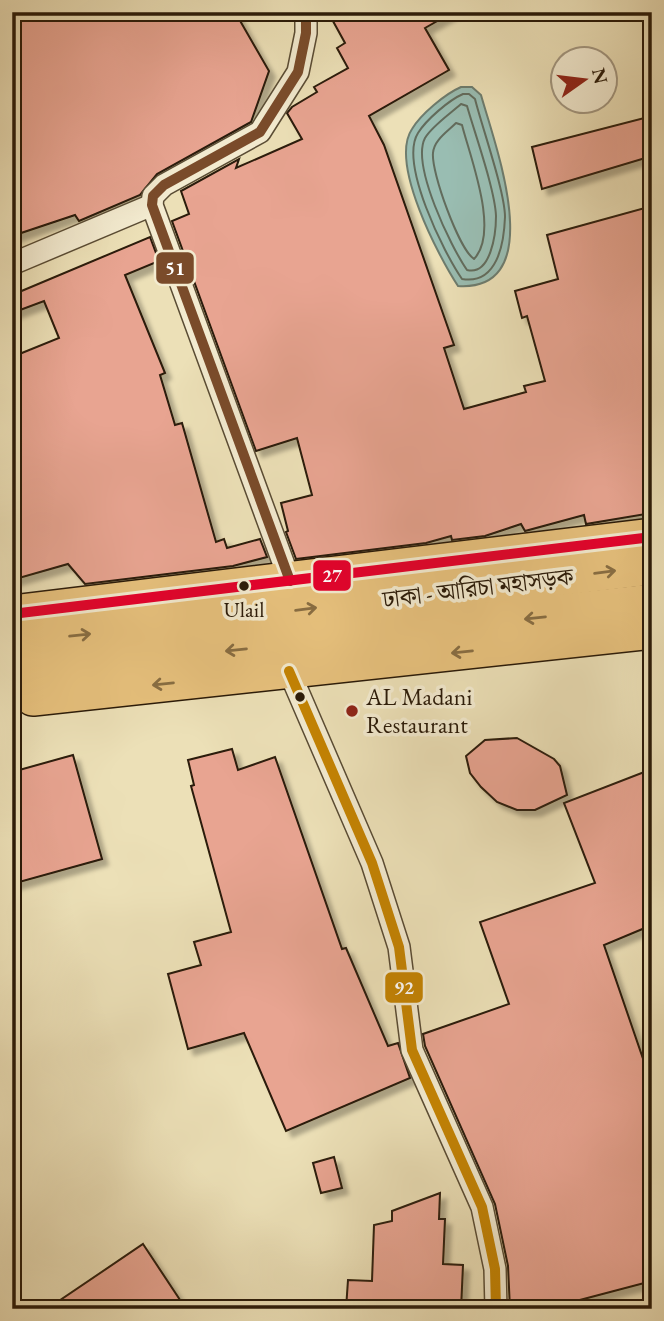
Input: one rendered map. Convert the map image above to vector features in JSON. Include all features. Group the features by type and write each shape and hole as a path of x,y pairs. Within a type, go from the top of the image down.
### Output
{"highway":[{"path":"12,614 652,537"},
{"name":"ঢাকা - আরিচা মহাসড়ক","path":"12,641 652,566"},
{"name":"ঢাকা - আরিচা মহাসড়ক","path":"12,674 652,603"},
{"path":"12,698 289,671 652,630"}],"street":[{"path":"290,581 152,205 153,196 164,185 260,132 298,72 306,33 306,12"},
{"path":"12,264 152,205"},
{"path":"289,671 372,863 399,947 412,1050 482,1207 495,1269 496,1309"}],"water":[{"path":"461,87 472,87 481,95 504,178 510,241 503,265 486,281 458,286 419,209 411,186 407,144 412,129 421,117 441,99"}],"building":[{"path":"12,12 235,12 269,71 251,122 157,174 140,195 79,221 75,215 12,236"},
{"path":"328,12 453,12 425,28 449,70 369,116 384,145 454,345 444,348 464,409 526,392 524,386 545,381 527,316 522,318 515,291 558,279 547,235 652,206 652,513 586,524 584,515 525,531 521,524 485,536 452,540 451,536 426,543 296,559 286,532 288,531 281,503 312,495 297,438 256,451 172,221 189,214 181,191 239,159 236,168 302,139 287,113 317,92 314,87 348,68 337,48 345,43"},
{"path":"652,116 652,156 542,189 532,147"},
{"path":"150,237 159,261 125,275 165,373 160,375 175,425 182,423 216,542 224,539 227,548 260,539 267,557 233,566 85,584 68,564 12,580 12,357 59,338 44,301 12,313 12,295"},
{"path":"517,738 554,759 560,766 567,795 535,810 517,810 497,802 481,787 470,773 466,756 485,740"},
{"path":"232,749 238,770 275,757 342,949 346,948 388,1046 398,1043 410,1078 286,1131 244,1033 188,1049 168,974 201,965 194,942 231,932 191,786 194,785 188,760"},
{"path":"73,755 102,859 12,884 12,772"},
{"path":"652,769 652,925 604,945 652,1085 652,1281 557,1306 558,1309 510,1309 508,1266 495,1204 425,1046 423,1034 509,1004 480,922 595,883 564,803"},
{"path":"334,1157 342,1188 321,1193 313,1163"},
{"path":"440,1193 439,1219 445,1219 443,1264 463,1265 461,1309 346,1309 348,1280 372,1281 374,1225 392,1221 392,1211"},
{"path":"143,1244 186,1309 47,1309"}],"transit line":[{"name":"51","path":"290,581 152,205 153,196 164,185 260,132 298,72 306,33 306,12"},
{"name":"27","path":"12,614 652,537"},
{"name":"92","path":"289,671 372,863 399,947 412,1050 482,1207 495,1269 496,1309"}],"place":[{"name":"Ulail","path":"244,586"},
{"name":"AL Madani Restaurant","path":"352,711"}]}
